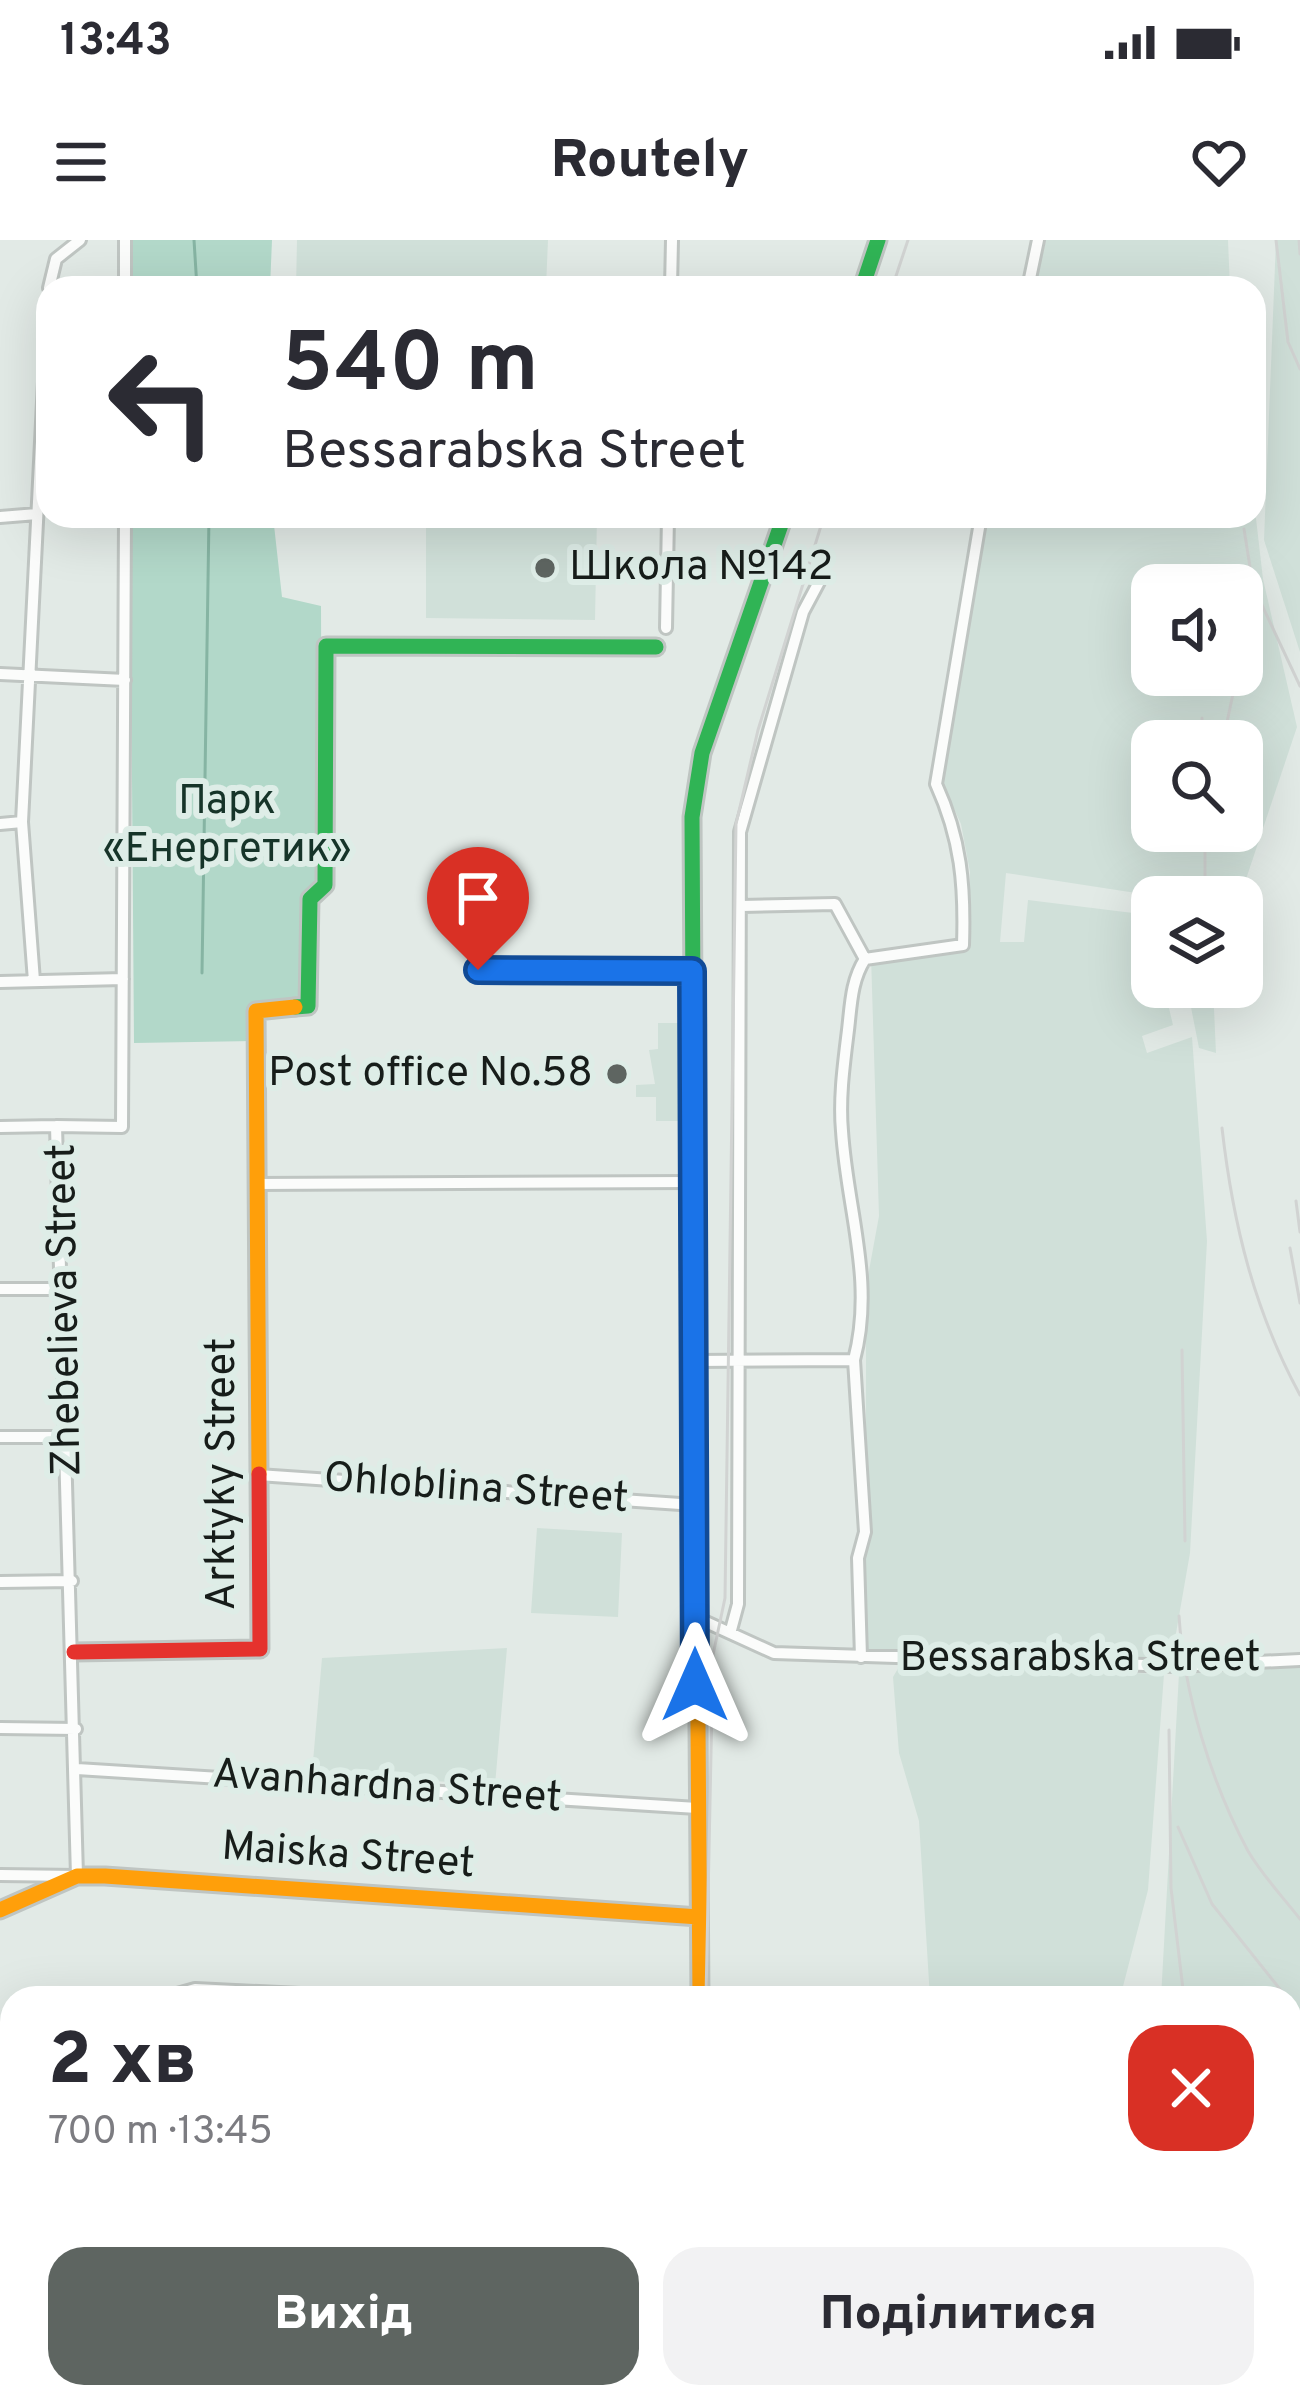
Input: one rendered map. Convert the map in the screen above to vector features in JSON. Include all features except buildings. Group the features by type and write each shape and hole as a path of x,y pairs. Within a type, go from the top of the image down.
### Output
{"street":[{"path":"52,276 56,259 80,240"},
{"path":"125,240 125,276"},
{"path":"671,276 672,240"},
{"path":"866,276 878,240"},
{"path":"1030,276 1038,240"},
{"path":"0,518 36,514"},
{"path":"34,981 22,822 37,528"},
{"name":"Zhebelieva Street","path":"77,1876 56,1126 122,1127 125,528"},
{"path":"666,628 668,528"},
{"path":"700,1986 692,1182 695,784 780,528"},
{"path":"742,906 836,904 866,959 964,945 965,873 955,825 936,784 979,528"},
{"path":"731,1630 738,1604 745,808 803,612 819,582"},
{"name":"Arktyky Street","path":"74,1652 260,1649 256,1012 308,1006 310,899 325,885 326,646 656,647"},
{"path":"0,674 125,680"},
{"path":"0,824 22,822"},
{"name":"Bessarabska Street","path":"861,1657 858,1558 866,1532 854,1360 862,1330 863,1254 842,1132 843,1071 855,975 866,959"},
{"path":"478,970 692,971"},
{"path":"0,982 123,979"},
{"path":"0,1126 56,1126"},
{"path":"255,1184 692,1182"},
{"path":"0,1288 62,1289"},
{"path":"694,1361 854,1360"},
{"path":"0,1437 68,1437"},
{"name":"Ohloblina Street","path":"258,1475 694,1505"},
{"path":"0,1582 72,1581"},
{"name":"Bessarabska Street","path":"695,1617 774,1653 1175,1666 1300,1660"},
{"path":"0,1728 76,1729"},
{"name":"Avanhardna Street","path":"77,1769 697,1808"},
{"path":"0,1875 77,1876"},
{"name":"Maiska Street","path":"0,1910 77,1876 698,1917"}],"shaded area":[{"path":"297,240 548,240 546,276 296,276"},
{"path":"1046,240 1228,240 1230,276 1038,276"},
{"path":"1276,240 1300,240 1300,652 1264,540"},
{"name":"Школа №142","path":"426,528 597,528 595,620 426,618"},
{"path":"984,528 1257,528 1261,564 1131,564 1131,696 1263,696 1263,579 1297,727 1263,828 1263,720 1131,720 1131,852 1255,852 1247,876 1131,876 1131,892 1006,873 1000,942 1024,942 1028,900 1131,913 1131,1008 1169,1008 1173,1025 1142,1036 1147,1053 1192,1037 1207,1241 1190,1553 1171,1662 866,1653 866,1287 879,1216 871,956 969,942 970,872 961,824 942,783"},
{"path":"1191,1008 1214,1008 1216,1053 1199,1048"},
{"path":"658,1023 682,1023 683,1121 656,1121 656,1097 636,1097 636,1085 655,1084 649,1050 658,1049"},
{"path":"537,1528 622,1533 618,1617 531,1613"},
{"path":"507,1648 495,1785 312,1773 322,1658"},
{"path":"1300,1659 1300,1986 1162,1986 1179,1673"},
{"path":"900,1665 1164,1674 1148,1890 1123,1986 929,1986 919,1821 899,1753 893,1677"}],"green space":[{"path":"131,240 272,240 270,276 131,276"},
{"name":"Парк «Енергетик»","path":"130,528 274,528 282,597 321,606 322,883 308,897 305,1004 255,1010 254,1041 134,1043"}],"waterway":[{"path":"194,240 196,276"},
{"path":"202,973 209,528"}],"tram line":[{"path":"896,276 908,240"},
{"path":"706,1986 713,1655 725,1598 736,824 758,730 820,528"}],"railway":[{"path":"1276,240 1288,342 1300,369"},
{"path":"1299,240 1300,254"},
{"path":"1244,529 1253,586 1300,686"},
{"path":"1227,720 1233,696"},
{"path":"1205,852 1205,876"},
{"path":"1222,1128 1248,1266 1270,1331 1300,1395"},
{"path":"1296,1201 1300,1232"},
{"path":"1290,1248 1300,1303"},
{"path":"1182,1350 1185,1541"},
{"path":"1179,1616 1193,1706 1222,1796 1254,1860 1300,1919"},
{"path":"1169,1730 1171,1888 1183,1986"},
{"path":"1178,1827 1212,1904 1277,1986"}],"traffic: fast":[{"path":"866,276 878,240"},
{"path":"694,1181 692,817 702,753 780,528"},
{"path":"295,1007 308,1006 310,899 325,885 326,646 656,647"}],"traffic: slow":[{"path":"259,1474 256,1011 295,1007"},
{"path":"694,1181 700,1986"},
{"path":"0,1910 77,1876 105,1876 699,1917"}],"traffic: jam":[{"path":"74,1652 260,1649 259,1474"}],"place":[{"name":"Школа №142","path":"545,568"},
{"name":"Post office No.58","path":"617,1074"}],"route":[{"path":"478,970 692,971 695,1685"}]}
